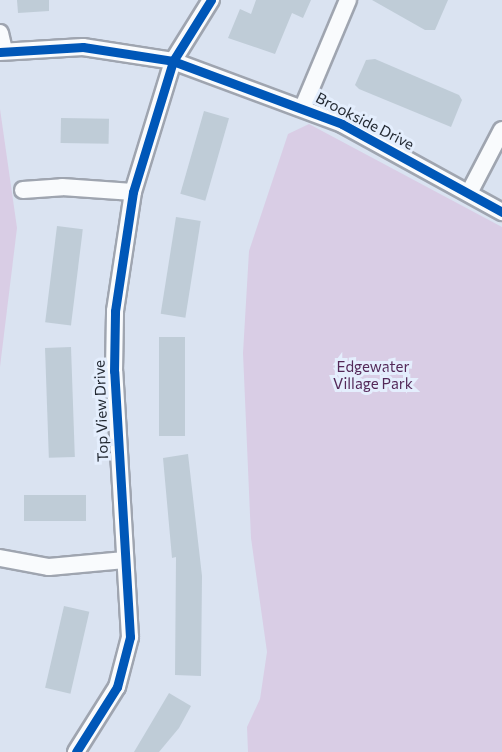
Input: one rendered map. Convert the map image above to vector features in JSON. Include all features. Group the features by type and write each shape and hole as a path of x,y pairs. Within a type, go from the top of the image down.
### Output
{"street":[{"name":"Top View Drive","path":"76,752 105,709 125,664 131,603 125,560 114,370 115,311 133,192 172,61 211,0"},
{"path":"303,107 348,0"},
{"path":"0,33 2,52"},
{"name":"Brookside Drive","path":"2,52 83,47 172,61 303,107 502,212"},
{"path":"469,193 502,130"},
{"path":"23,190 62,187 133,192"},
{"path":"0,558 49,567 125,560"}],"green space":[{"path":"0,109 17,228 0,367"},
{"name":"Edgewater Village Park","path":"309,124 502,227 502,752 248,752 247,727 260,699 267,652 251,538 243,353 249,251 288,134"}],"building":[{"path":"17,0 49,0 49,11 18,13"},
{"path":"256,0 311,0 303,18 292,13 275,54 228,38 240,9 251,14"},
{"path":"372,0 448,0 435,30 425,30"},
{"path":"375,59 459,95 462,100 451,127 359,89 355,85 366,60"},
{"path":"204,111 229,118 205,201 180,194"},
{"path":"61,118 109,119 109,144 61,143"},
{"path":"176,217 201,221 185,318 161,314"},
{"path":"57,226 83,229 71,325 45,322"},
{"path":"159,337 185,337 185,436 159,436"},
{"path":"71,347 75,457 49,458 45,348"},
{"path":"188,454 202,576 201,676 175,675 176,557 172,558 163,458"},
{"path":"24,495 86,495 86,521 24,521"},
{"path":"64,606 89,612 70,694 45,688"},
{"path":"169,693 191,706 179,728 159,752 134,752"}],"cycle path":[{"path":"76,752 117,687 130,637 114,371 115,311 133,192 173,61 211,0"},
{"path":"0,52 83,47 173,61 342,124 502,212"}]}
